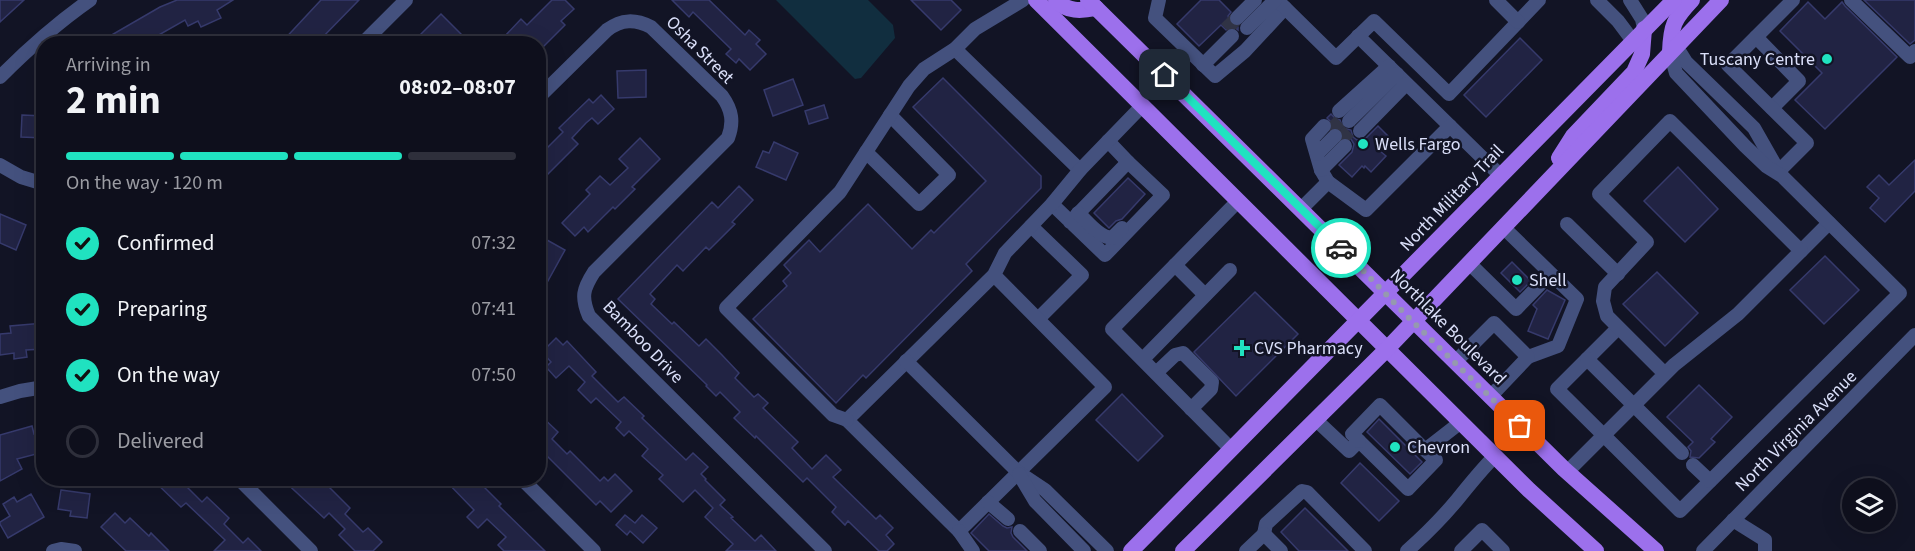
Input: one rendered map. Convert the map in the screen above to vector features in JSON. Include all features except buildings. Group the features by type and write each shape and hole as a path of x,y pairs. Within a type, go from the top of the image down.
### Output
{"main road":[{"path":"1036,0 1386,350 1529,490 1596,551"},
{"path":"1056,0 1061,5 1080,11 1096,3"},
{"name":"North Military Trail","path":"1131,551 1674,0"},
{"path":"1673,49 1671,34 1677,17 1692,0"},
{"path":"1184,551 1386,350 1721,0"},
{"name":"Northlake Boulevard","path":"1096,3 1413,322 1567,471 1656,551"},
{"path":"1540,189 1573,136 1634,72 1642,54 1639,35"}],"street":[{"path":"43,36 90,0"},
{"path":"370,36 406,0"},
{"path":"973,551 959,531 847,420 832,415 726,308 840,192 909,86 924,69 955,49 975,29 1023,0"},
{"path":"1159,0 1155,18 1205,67"},
{"path":"1243,24 1255,0"},
{"path":"1243,24 1268,0"},
{"path":"1496,0 1518,22"},
{"path":"1279,3 1336,58 1374,21 1449,94 1539,0"},
{"path":"1597,0 1618,21 1639,35 1641,19 1630,0"},
{"path":"1780,173 1807,143 1728,65 1793,0"},
{"path":"1851,0 1910,57 1915,51"},
{"path":"1205,67 1245,51 1279,3"},
{"path":"1243,24 1279,3"},
{"name":"Osha Street","path":"546,90 607,30 616,24 632,20 651,27 722,96 728,104 732,118"},
{"path":"1205,67 1231,35"},
{"path":"1358,36 1501,176"},
{"path":"1756,37 1799,81 1772,108"},
{"path":"0,77 36,42"},
{"path":"955,49 1080,170"},
{"path":"1618,328 1557,388 1680,511 1900,293 1780,173 1766,166 1745,146 1676,73 1673,49"},
{"path":"1350,121 1397,74"},
{"path":"847,420 994,275 1005,253 1142,106"},
{"path":"866,152 919,204 949,175 890,115"},
{"name":"Bamboo Drive","path":"732,118 728,138 594,272 586,286 585,306 590,316 825,551"},
{"path":"1665,374 1606,316 1603,301 1605,287 1647,242 1599,194 1670,121 1801,251"},
{"path":"1319,159 1366,210 1450,126"},
{"path":"1301,209 1319,159 1334,136 1319,159"},
{"path":"1052,204 1074,217 1105,255 1163,195 1108,141"},
{"path":"1074,217 1128,162"},
{"path":"0,165 21,177 36,181"},
{"path":"1231,449 1112,329 1238,201"},
{"path":"1567,471 1665,374 1738,314 1829,223"},
{"path":"1567,224 1618,274"},
{"path":"1031,226 1082,275 1038,319"},
{"path":"1490,396 1528,357 1558,346 1577,299 1503,228"},
{"path":"1469,263 1516,309"},
{"path":"1175,265 1205,295"},
{"path":"1143,360 1230,270"},
{"path":"1455,362 1494,323 1516,309 1550,274"},
{"path":"959,531 1105,387 994,275"},
{"path":"1494,323 1528,357"},
{"name":"North Virginia Avenue","path":"1703,551 1915,335"},
{"path":"1155,373 1175,355 1183,353 1212,384 1191,409"},
{"path":"1587,359 1682,453"},
{"path":"906,361 1018,472 1045,490 1107,551"},
{"path":"0,397 36,388"},
{"path":"1380,405 1436,460 1408,489 1359,441 1352,434 1380,405"},
{"path":"1316,420 1349,451 1359,441"},
{"path":"1425,450 1461,422"},
{"path":"1407,551 1432,527 1495,456"},
{"path":"1693,465 1710,481"},
{"path":"1018,472 1035,501 1084,551"},
{"path":"246,486 310,551"},
{"path":"529,486 594,551"},
{"path":"1246,551 1264,534 1266,524 1302,491 1307,492 1365,551"},
{"path":"988,502 1008,519"},
{"path":"1733,520 1765,540 1765,551"},
{"path":"1461,551 1482,530 1503,551"},
{"path":"1020,531 1040,551"},
{"path":"1264,534 1281,551"},
{"path":"53,551 61,549 75,551"}],"water":[{"path":"776,0 868,0 893,25 895,38 861,78 855,79"}],"tunnel":[{"path":"1226,29 1237,18"},
{"path":"1330,131 1345,116"},
{"path":"1339,141 1355,126"}],"way so far":[{"path":"1341,248 1520,426"}],"place":[{"name":"Tuscany Centre","path":"1827,59"},
{"name":"Wells Fargo","path":"1363,144"},
{"name":"Shell","path":"1517,280"},
{"name":"CVS Pharmacy","path":"1242,348"},
{"name":"Chevron","path":"1395,447"}],"route":[{"path":"1165,75 1341,248"}]}
